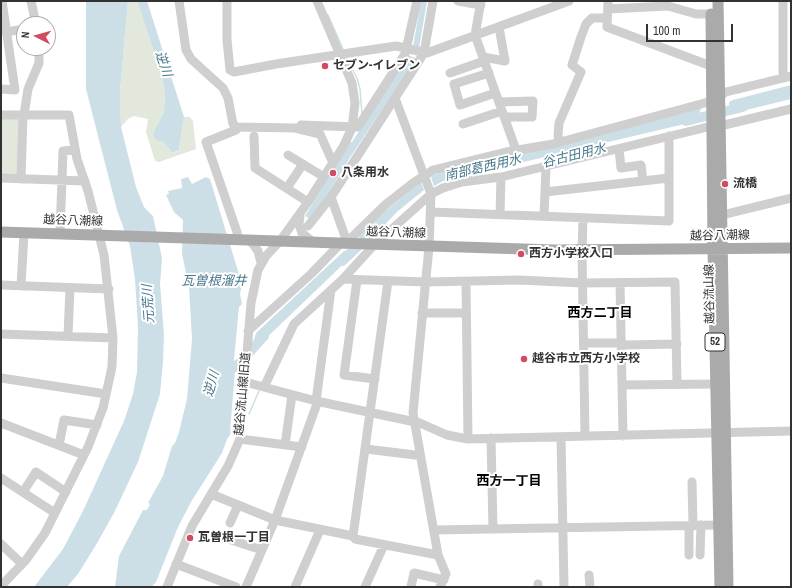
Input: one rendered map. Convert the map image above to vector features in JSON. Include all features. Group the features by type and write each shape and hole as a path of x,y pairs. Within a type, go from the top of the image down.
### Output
{"main road":[{"name":"越谷流山線","path":"711,1 711,66 716,98"},
{"name":"越谷流山線","path":"718,1 716,126 721,434 728,587"},
{"name":"越谷流山線","path":"716,126 722,215 718,249 716,384 721,434 718,525 720,587"},
{"name":"越谷八潮線","path":"1,232 582,251 791,248"}],"street":[{"path":"1,89 15,90 5,45 6,32 2,1"},
{"path":"32,1 35,16"},
{"path":"179,1 186,50 191,58 214,79 228,98 232,121 237,127 281,129 295,128 320,134 333,163"},
{"path":"227,1 227,40 230,70"},
{"path":"317,1 352,83 355,94 355,111 352,128"},
{"path":"281,129 290,124 352,128 358,127 405,54 417,1"},
{"path":"308,226 331,197 395,98 422,53 433,1"},
{"path":"458,1 481,3 475,35 516,150"},
{"path":"214,79 230,70 234,72 276,64 396,46 422,53 569,1"},
{"path":"248,331 385,205 433,170 516,150 559,142 787,77 783,1"},
{"path":"559,142 559,123 581,72 572,65 586,24 592,18 608,9 668,6 696,14 711,14"},
{"path":"608,9 607,27 711,66"},
{"path":"450,73 484,59 505,61 499,27"},
{"path":"6,32 16,30"},
{"path":"21,179 24,115 28,89 39,63 39,56"},
{"path":"489,73 454,84 460,105 495,92"},
{"path":"395,98 431,194 429,247 415,384 414,422 438,556 446,574 441,585 414,573 411,587"},
{"path":"463,124 503,114 532,117 533,101 499,102"},
{"path":"264,387 294,324 343,279 374,245 431,194 442,188 462,182 501,177 546,167 668,136 791,109"},
{"path":"1,114 69,115 74,150 103,235 113,338 112,367 106,394 97,425 84,455 44,533 22,564 1,586"},
{"path":"236,239 237,232 206,142 236,130 237,127"},
{"name":"越谷流山線旧道","path":"167,587 192,526 232,458 240,439 248,331 254,285 261,263 300,214 333,163 352,128"},
{"path":"254,136 255,168 308,202"},
{"path":"431,212 670,221 668,136"},
{"path":"619,149 621,168 641,165 643,181"},
{"path":"60,234 63,150 74,150"},
{"path":"288,155 324,177"},
{"path":"287,188 303,164"},
{"path":"544,216 546,167"},
{"path":"500,215 501,177"},
{"path":"1,178 85,181"},
{"path":"545,192 669,178"},
{"path":"331,197 344,243"},
{"path":"722,215 791,198"},
{"path":"300,214 299,229 305,237 314,243"},
{"path":"583,218 582,283 585,436"},
{"path":"21,286 24,233"},
{"path":"250,240 258,251 261,263"},
{"path":"343,279 426,282 519,280 582,283 675,282 677,384"},
{"path":"357,280 344,375 375,379"},
{"path":"353,536 388,281"},
{"path":"466,282 468,439"},
{"path":"620,283 623,436"},
{"path":"1,291 1,285 109,289"},
{"path":"68,336 70,288"},
{"path":"246,587 275,520 317,401 331,290"},
{"path":"422,313 466,313"},
{"path":"1,334 113,338"},
{"path":"584,343 677,344"},
{"path":"1,378 106,394"},
{"path":"245,382 317,401 414,422 447,435 468,439 721,434 791,431"},
{"path":"622,385 716,384"},
{"path":"285,445 292,394"},
{"path":"59,445 64,420 97,425"},
{"path":"1,423 84,455"},
{"path":"561,437 564,587"},
{"path":"492,438 493,529"},
{"path":"240,439 302,447"},
{"path":"366,449 415,455 420,454"},
{"path":"22,492 36,472 66,492"},
{"path":"1,478 55,513"},
{"path":"692,482 694,526 700,555"},
{"path":"211,494 275,520 353,536 355,539 438,556"},
{"path":"230,523 238,505"},
{"path":"434,530 718,525"},
{"path":"689,555 694,526"},
{"path":"295,587 320,530"},
{"path":"225,538 262,550"},
{"path":"1,544 22,564"},
{"path":"365,587 384,545"},
{"path":"176,564 236,587"},
{"path":"589,575 590,587"}],"shaded area":[{"path":"128,1 137,1 161,73 165,94 164,112 153,133 164,142 172,153 176,152 179,150 184,117 190,117 193,121 196,149 159,162 155,161 146,132 148,119 134,116 128,119 121,127 120,91"},
{"path":"1,119 18,119 21,122 19,175 1,176"}],"water":[{"name":"元荒川","path":"86,1 128,1 120,91 121,127 136,187 144,207 153,216 162,258 160,284 164,335 163,362 160,394 138,462 114,513 96,545 78,574 67,587 34,587 63,549 83,511 124,421 133,394 137,372 138,327 135,279 130,246 117,210 86,89"},
{"name":"逆川","path":"137,1 147,1 184,117 179,150 172,153 164,142 156,140 153,133 164,112 165,94 161,73"},
{"path":"421,1 427,1 419,48 413,47"},
{"path":"408,55 415,58 412,65 349,159 312,220 305,216 350,142 352,142"},
{"path":"791,85 791,99 730,114 729,102 733,100"},
{"path":"701,108 698,120 693,122 443,181 434,186 431,177 442,172"},
{"name":"瓦曽根溜井","path":"188,177 192,184 206,177 210,179 242,284 240,294 242,304 239,307 234,360 237,364 237,369 235,371 230,431 222,453 191,502 178,527 156,582 151,587 115,587 119,556 143,510 147,510 150,504 148,503 163,476 172,446 175,443 179,432 187,399 192,339 189,287 182,254 183,220 174,212 166,195 169,194 168,191 182,188 181,179"},
{"path":"421,182 424,190 398,211 372,238 359,238 360,234 384,212"},
{"path":"344,251 356,252 260,344 255,346 253,343 256,333"}],"waterway":[{"path":"328,15 343,49"},
{"path":"347,59 357,78 360,89 362,114"},
{"name":"南部葛西用水","path":"686,121 743,107"},
{"name":"南部葛西用水","path":"342,261 377,228"},
{"name":"南部葛西用水","path":"224,367 236,367 264,336"},
{"name":"谷古田用水","path":"249,414 259,391"},
{"name":"谷古田用水","path":"228,437 234,426"}],"place":[{"name":"セブン-イレブン","path":"325,66"},
{"name":"八条用水","path":"333,173"},
{"name":"流橋","path":"725,184"},
{"name":"西方小学校入口","path":"521,254"},
{"name":"越谷市立西方小学校","path":"524,359"},
{"name":"瓦曽根一丁目","path":"190,538"}],"district":[{"name":"西方二丁目","path":"600,314"},
{"name":"西方一丁目","path":"509,482"}]}
